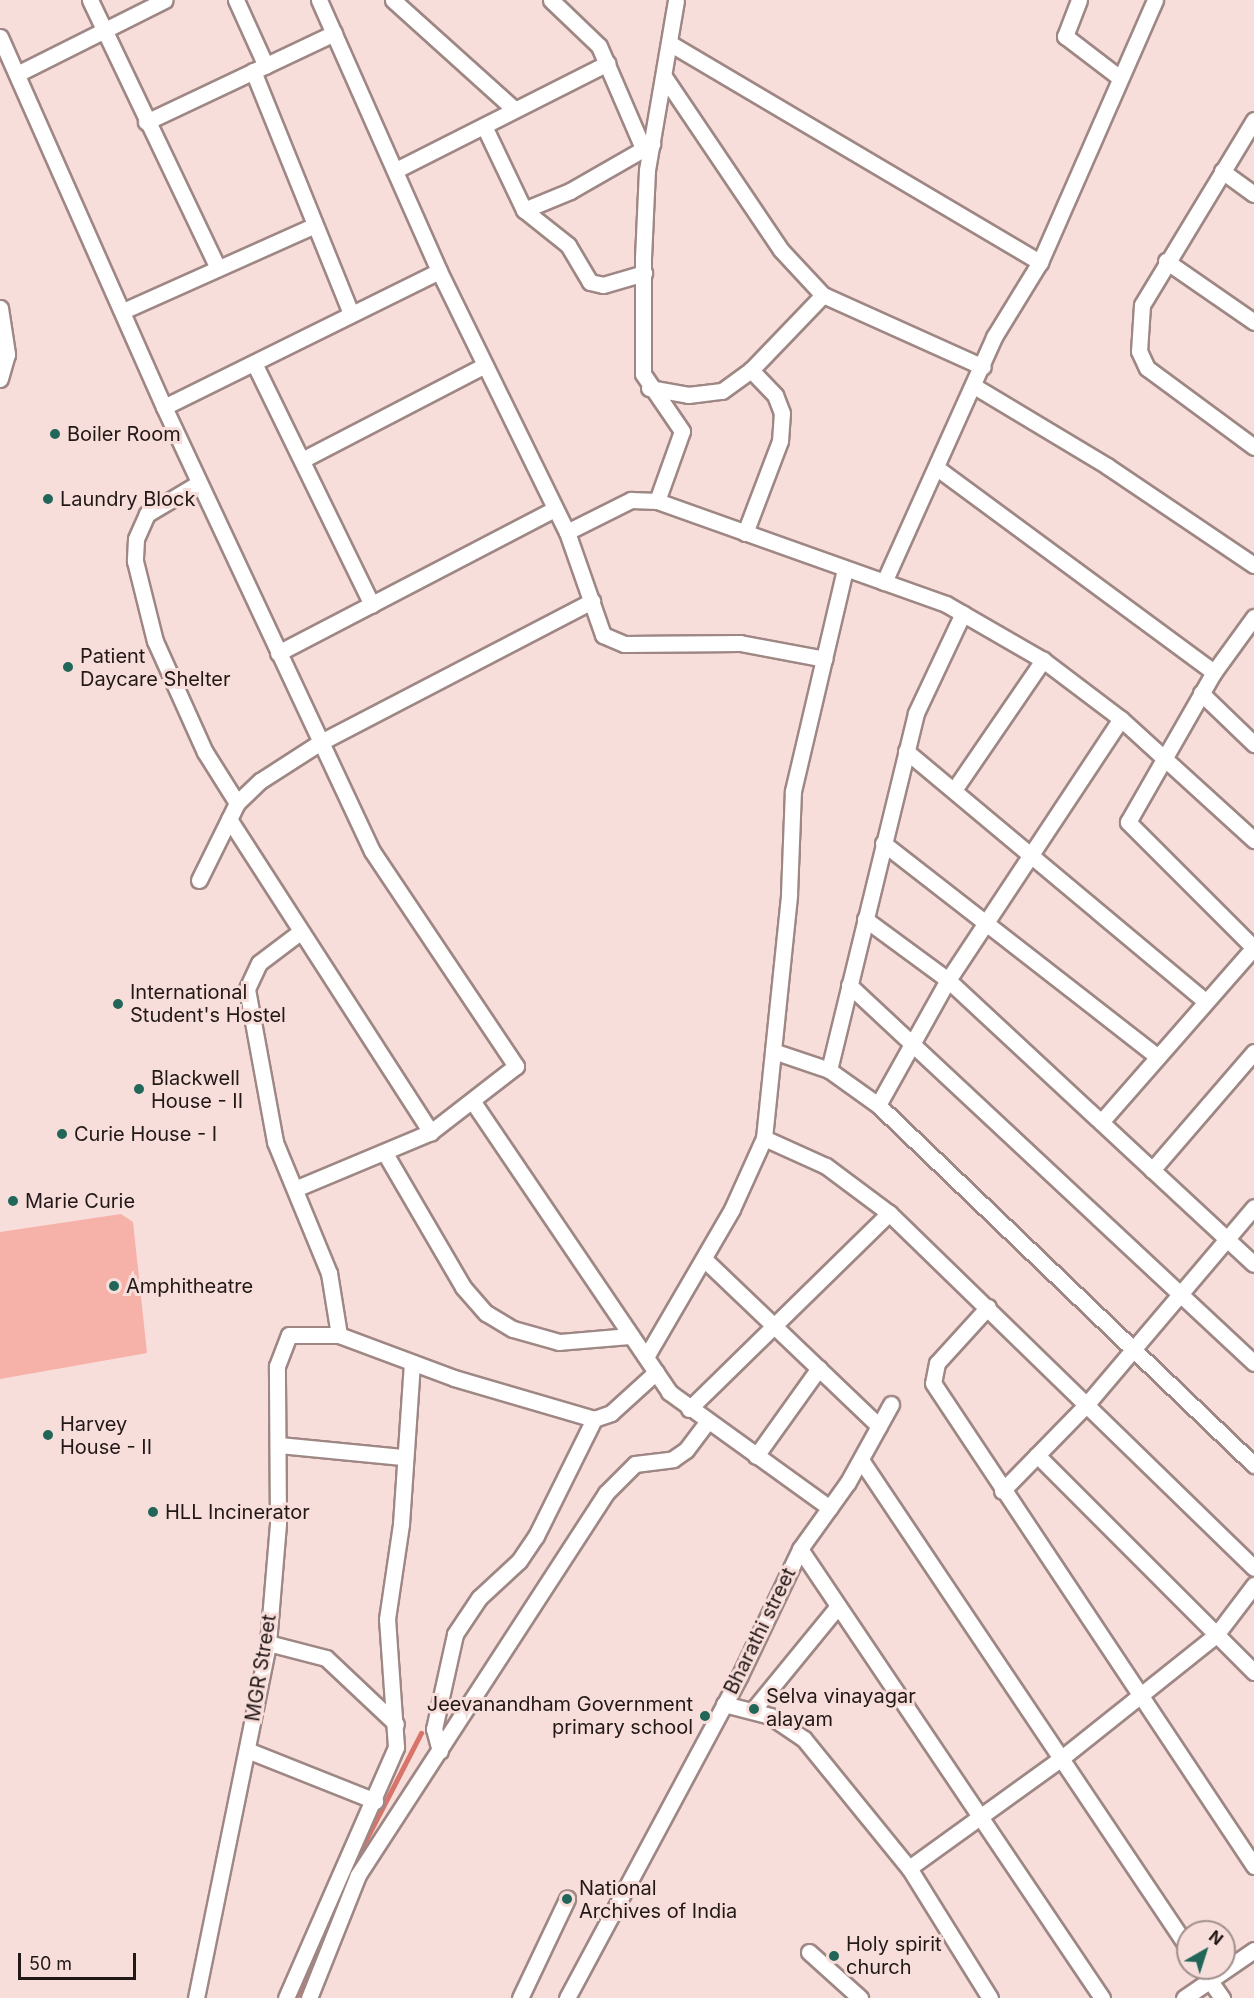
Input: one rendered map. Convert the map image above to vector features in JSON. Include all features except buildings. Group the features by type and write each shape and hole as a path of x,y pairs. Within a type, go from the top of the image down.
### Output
{"street":[{"path":"90,0 146,122 218,268"},
{"path":"16,74 165,0"},
{"path":"236,0 315,225 351,314"},
{"path":"319,0 440,271 567,532 603,635 624,645 740,643 825,659"},
{"path":"393,0 409,6 514,109"},
{"path":"551,0 588,32 608,63 648,146"},
{"path":"657,501 682,431 649,388 643,374 648,146 665,78 676,0"},
{"path":"1079,0 1065,36 1120,78"},
{"path":"884,582 983,367 994,337 1040,262 1155,0"},
{"path":"146,122 334,33"},
{"path":"0,37 164,407 319,744 372,851 516,1066 473,1102 431,1132 386,1155 295,1189"},
{"path":"671,44 1040,262"},
{"path":"396,171 608,63"},
{"path":"665,78 781,250 823,295 983,367"},
{"path":"1254,120 1166,261 1142,305 1139,351 1147,368 1254,447"},
{"path":"484,126 524,210 568,245 590,282 603,285 645,273"},
{"path":"524,210 570,191 648,146"},
{"path":"1222,171 1254,194"},
{"path":"123,311 315,225"},
{"path":"1166,261 1254,322"},
{"path":"164,407 440,271"},
{"path":"649,388 708,395 751,370 823,295"},
{"path":"0,308 7,354 0,379"},
{"path":"254,363 372,605"},
{"path":"302,460 485,365"},
{"path":"745,533 780,441 782,413 775,395 751,370"},
{"path":"974,386 1107,466 1254,565"},
{"path":"937,468 1214,672"},
{"path":"199,483 147,514 136,539 135,561 155,641 205,752 237,803"},
{"path":"567,532 631,500 657,501 884,582 963,613 1043,660 1121,719 1164,755 1254,840"},
{"path":"278,653 555,509"},
{"path":"646,1358 704,1259 764,1138 789,894 793,791 845,569"},
{"path":"199,880 237,803 260,781 319,744 592,601"},
{"path":"829,1070 916,713 963,613"},
{"path":"1101,1122 1254,947 1128,822 1164,755 1214,672 1251,628"},
{"path":"954,790 1043,660"},
{"path":"1201,693 1254,744"},
{"path":"878,1105 948,980 1121,719"},
{"path":"906,751 1033,854 1206,1002"},
{"path":"229,819 431,1132"},
{"path":"883,843 988,920 1158,1057"},
{"path":"865,919 948,980 1254,1264"},
{"path":"300,932 259,963 247,989 275,1142 334,1288 339,1335 412,1362 594,1419 611,1413 656,1372"},
{"path":"849,985 1182,1292 1254,1362"},
{"path":"773,1051 829,1070 878,1105 1254,1465"},
{"path":"1152,1170 1254,1052"},
{"path":"473,1102 656,1372 689,1409 830,1508"},
{"path":"764,1138 826,1166 889,1213 1254,1568"},
{"path":"386,1155 463,1287 486,1312 513,1329 559,1341 631,1336"},
{"path":"1002,1491 1086,1404 1134,1350 1254,1207"},
{"path":"689,1409 776,1328 889,1213"},
{"path":"704,1259 879,1426"},
{"path":"988,1307 938,1363 933,1383 1137,1697 1254,1866"},
{"name":"MGR Street","path":"196,1998 268,1643 279,1444 277,1366 289,1335 339,1335"},
{"path":"286,1998 391,1768 396,1724 387,1619 401,1524 402,1457 412,1362"},
{"path":"756,1456 819,1368"},
{"name":"Bharathi street","path":"567,1998 724,1704 800,1549 861,1460 891,1404"},
{"path":"440,1751 434,1729 455,1634 478,1598 519,1561 536,1536 594,1419"},
{"path":"309,1998 358,1875 619,1474 635,1464 673,1459 708,1421"},
{"path":"279,1444 402,1457"},
{"path":"1037,1455 1254,1672"},
{"path":"861,1460 1063,1757 1176,1930"},
{"path":"800,1549 979,1820 1101,1998"},
{"path":"909,1868 979,1820 1063,1757 1216,1635 1254,1585"},
{"path":"753,1710 838,1606"},
{"path":"268,1643 326,1658 396,1724"},
{"path":"724,1704 753,1710 804,1739 909,1868 990,1998"},
{"path":"247,1750 375,1802"},
{"path":"520,1998 567,1899"},
{"path":"1236,1959 1254,1950"},
{"path":"808,1952 860,1998"},
{"path":"1184,1998 1200,1980"},
{"path":"1209,1980 1222,1998"}],"shaded area":[{"path":"121,1214 133,1222 147,1353 0,1379 0,1232"}],"waterway":[{"path":"296,1998 354,1863 421,1733"}],"place":[{"name":"Boiler Room","path":"55,434"},
{"name":"Laundry Block","path":"48,499"},
{"name":"Patient Daycare Shelter","path":"68,667"},
{"name":"International Student's Hostel","path":"118,1004"},
{"name":"Blackwell House - II","path":"139,1089"},
{"name":"Curie House - I","path":"62,1134"},
{"name":"Marie Curie","path":"13,1201"},
{"name":"Amphitheatre","path":"114,1286"},
{"name":"Harvey House - II","path":"48,1435"},
{"name":"HLL Incinerator","path":"153,1512"},
{"name":"Selva vinayagar alayam","path":"754,1709"},
{"name":"Jeevanandham Government primary school","path":"705,1716"},
{"name":"National Archives of India","path":"567,1899"},
{"name":"Holy spirit church","path":"834,1956"}]}
